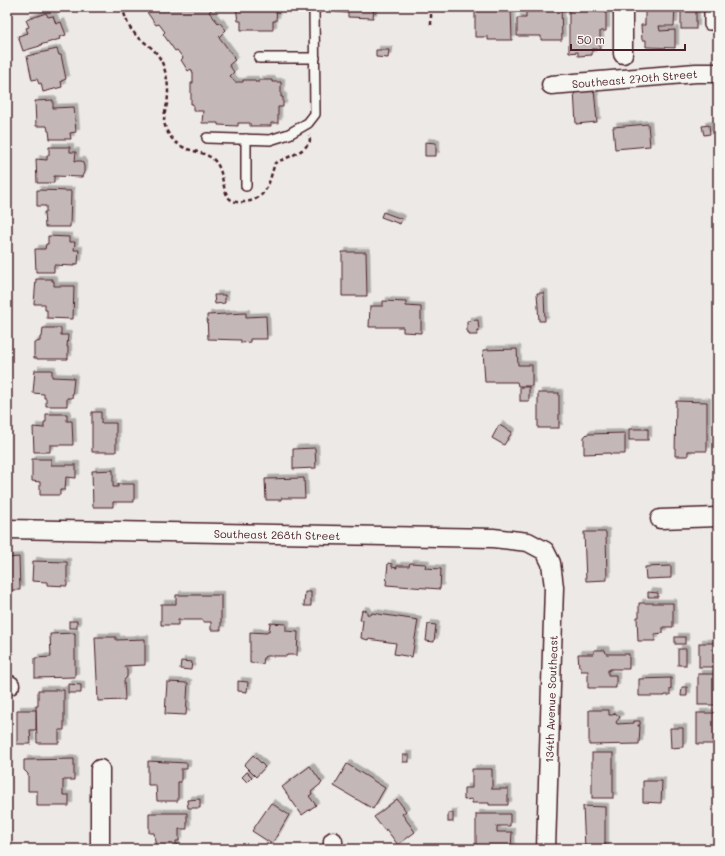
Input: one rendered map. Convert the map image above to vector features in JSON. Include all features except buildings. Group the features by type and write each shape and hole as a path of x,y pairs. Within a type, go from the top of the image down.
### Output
{"street":[{"path":"623,7 623,54"},
{"name":"Southeast 270th Street","path":"551,85 696,73 718,73"},
{"path":"660,519 718,517"},
{"name":"Southeast 268th Street","path":"7,529 493,538 528,542 545,551"},
{"name":"134th Avenue Southeast","path":"545,551 552,563 554,587 546,849"},
{"path":"100,769 100,849"}],"lane":[{"path":"207,138 270,140 289,134 308,123 315,114 314,7"},
{"path":"709,7 709,25 718,25"},
{"path":"259,58 314,58"},
{"path":"246,139 246,186"}],"path":[{"path":"431,7 431,25"}]}
